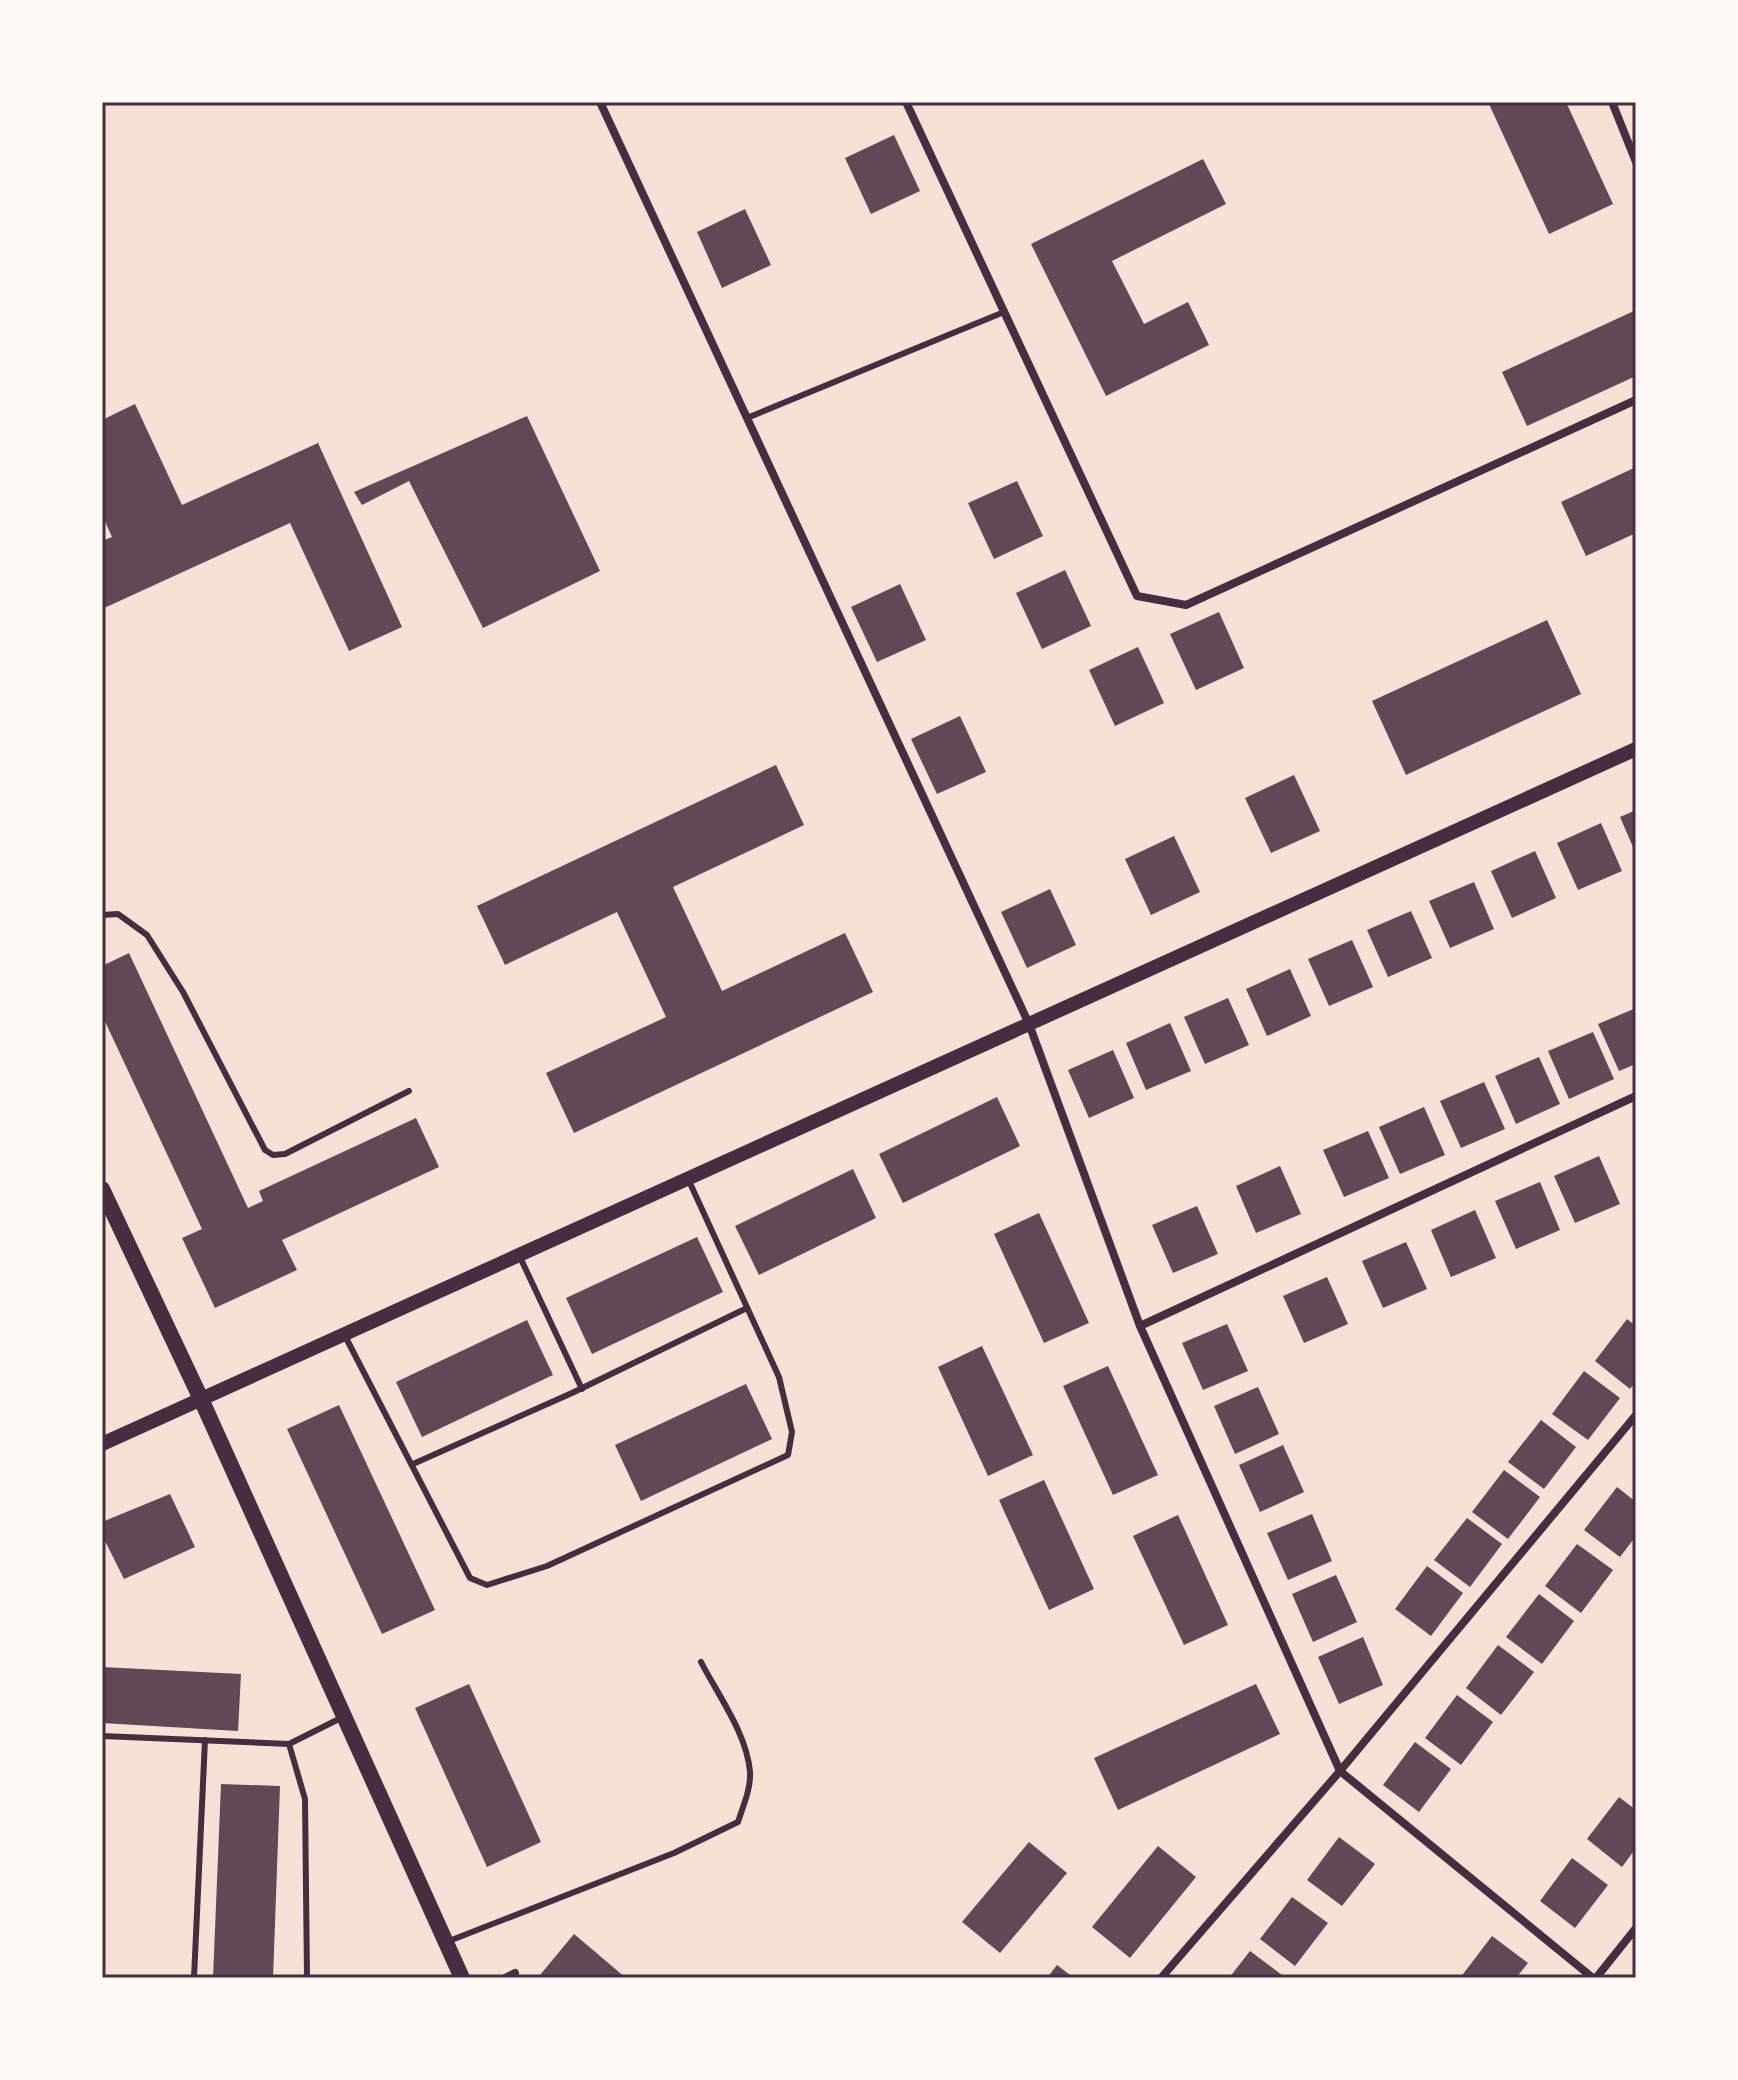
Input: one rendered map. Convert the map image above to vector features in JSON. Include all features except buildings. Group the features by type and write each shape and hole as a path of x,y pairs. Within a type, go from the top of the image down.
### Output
{"main road":[{"path":"102,1189 201,1399 462,1978"}],"street":[{"path":"600,102 1029,1024 1140,1326 1340,1771 1595,1978 1636,1928"},
{"path":"906,102 1137,596 1186,605 1636,400"},
{"path":"1612,102 1636,162"},
{"path":"102,1444 1636,749"},
{"path":"1140,1326 1636,1096"},
{"path":"1161,1978 1340,1771 1636,1415"},
{"path":"505,1978 515,1973"}],"lane":[{"path":"747,418 1004,312"},
{"path":"102,915 118,914 147,935 183,992 265,1150 273,1155 285,1154 409,1091"},
{"path":"344,1334 470,1578 487,1585 547,1566 788,1455 792,1432 779,1377 688,1178"},
{"path":"519,1255 582,1389"},
{"path":"413,1464 582,1389 747,1308"},
{"path":"446,1942 674,1853 738,1822 748,1794 750,1773 742,1742 701,1662"},
{"path":"102,1736 289,1744 344,1716"},
{"path":"194,1978 205,1740"},
{"path":"289,1744 305,1799 307,1978"}]}
